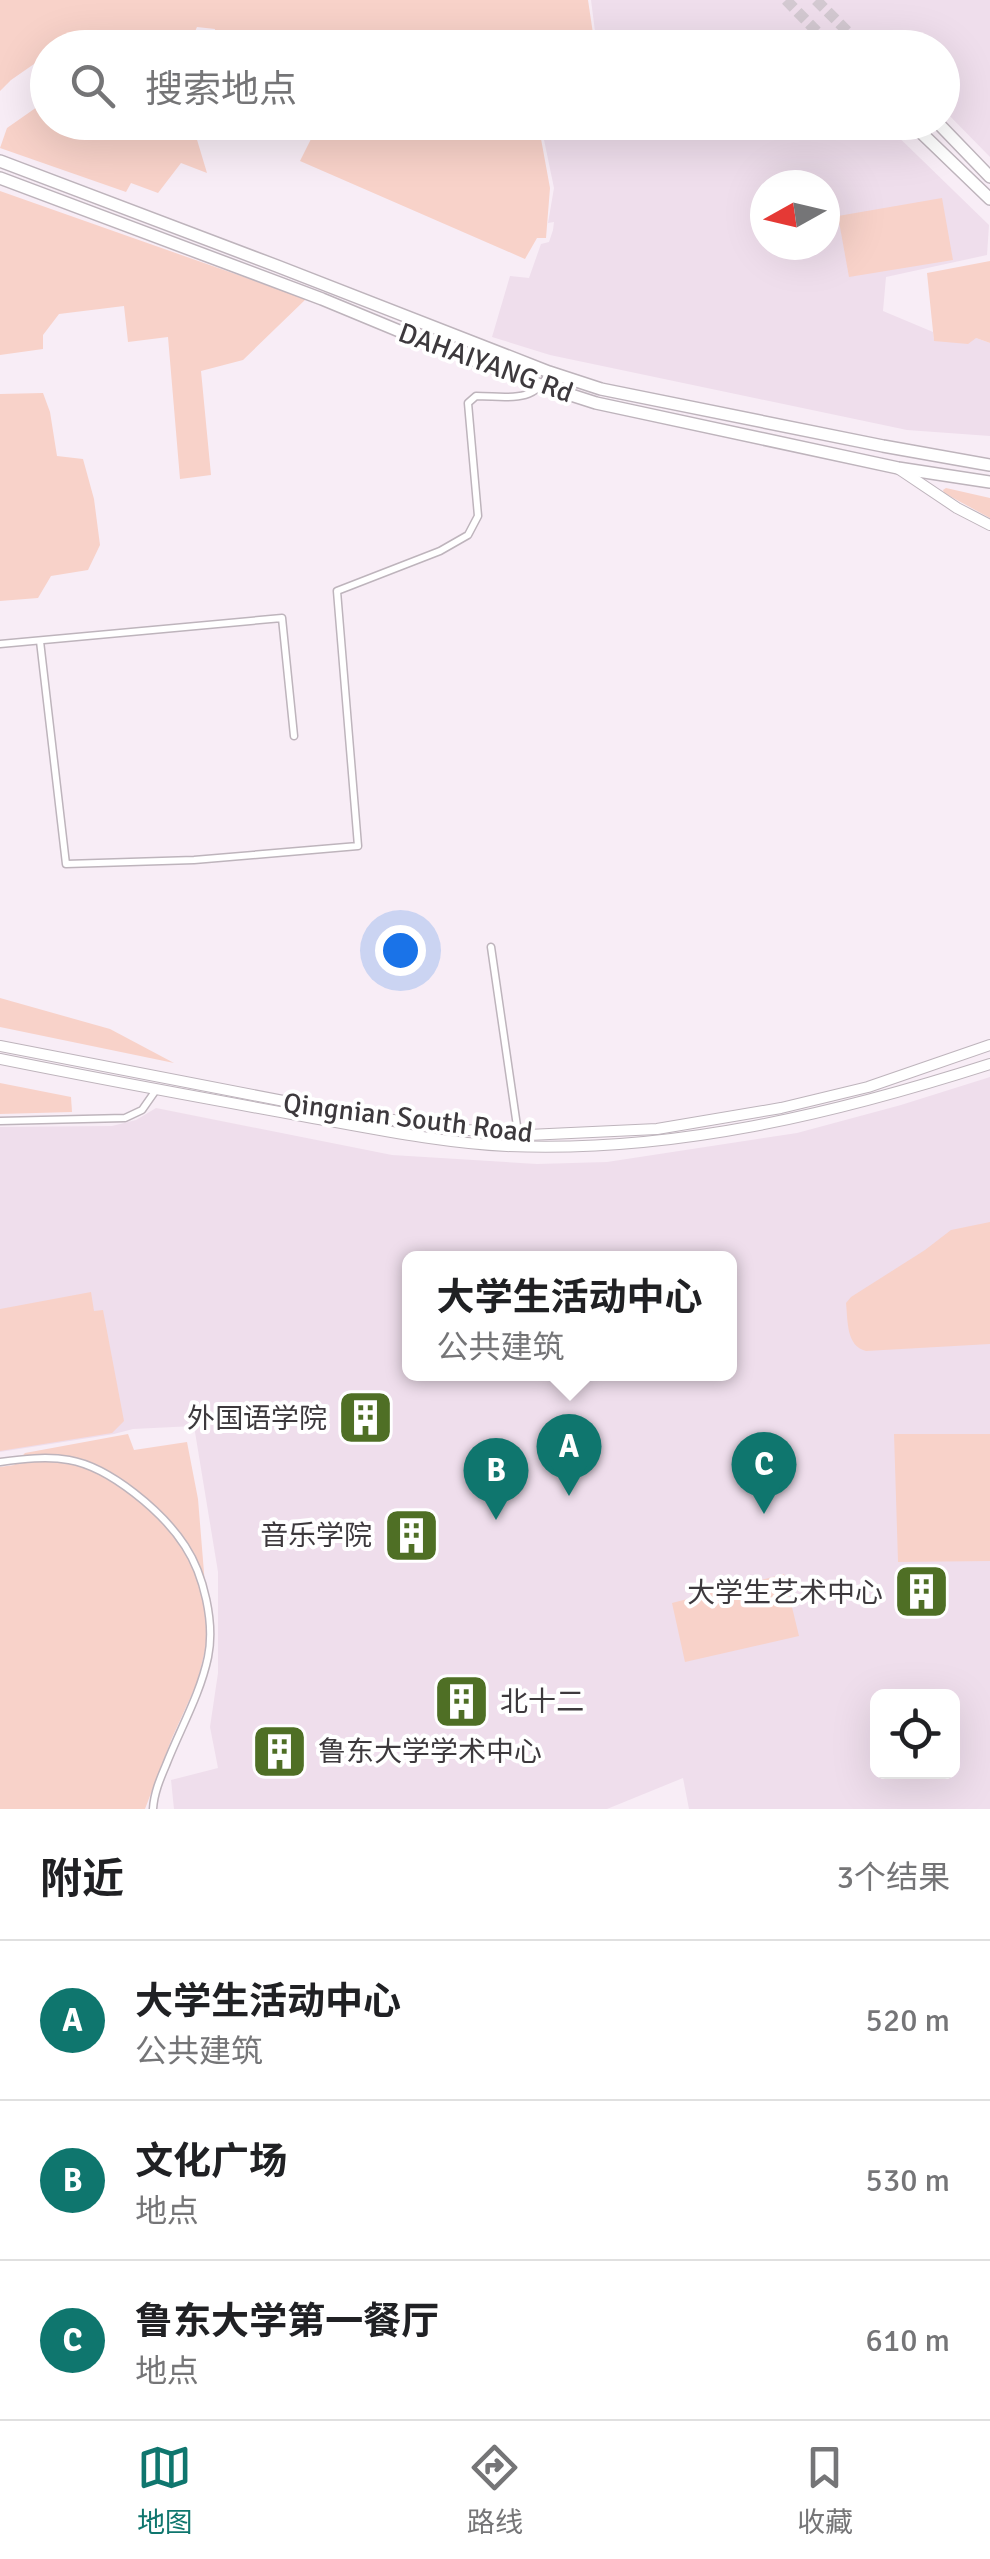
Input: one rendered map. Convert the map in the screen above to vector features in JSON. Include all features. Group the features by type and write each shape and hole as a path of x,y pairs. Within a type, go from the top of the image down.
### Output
{"main road":[{"path":"929,140 990,199"},
{"path":"954,140 990,177"},
{"name":"DAHAIYANG Rd","path":"0,161 601,389 990,464"},
{"name":"DAHAIYANG Rd","path":"0,178 596,403 898,468 990,482"},
{"path":"898,468 956,508 990,525"},
{"name":"Qingnian South Road","path":"0,1046 356,1115 518,1134 657,1129 781,1108 868,1087 990,1045"},
{"name":"Qingnian South Road","path":"0,1059 373,1128 481,1144 528,1146 658,1140 784,1121 990,1064"}],"street":[{"path":"40,641 66,864 194,860 358,846 336,591 440,551 468,536 478,516 468,403 476,396 527,396 543,386 549,372"},
{"path":"0,644 282,618 294,736"},
{"path":"491,947 518,1134"},
{"path":"0,1121 125,1118 142,1110 156,1090"},
{"path":"0,1462 70,1460 117,1480 166,1523 186,1547 200,1577 210,1628 209,1652 202,1680 156,1789 153,1809"}],"shaded area":[{"path":"0,0 588,0 592,30 30,30 30,67 0,91"},
{"path":"591,0 990,0 990,157 960,126 960,30 595,30"},
{"path":"30,112 30,140 197,140 207,173 181,163 158,193 131,183 126,192 0,148 7,128"},
{"path":"310,140 541,140 550,188 546,238 537,238 525,259 300,161"},
{"path":"544,140 902,140 989,225 987,255 886,277 883,311 933,332 934,341 976,338 990,343 990,436 907,430 550,355 492,337 510,276 529,278 541,244 549,242 554,222 548,223 554,188"},
{"path":"0,191 306,299 243,360 201,371 211,475 180,479 168,337 128,342 124,306 59,314 43,335 43,349 0,355"},
{"path":"942,198 953,260 849,277 840,216"},
{"path":"990,261 990,343 976,338 968,344 934,341 927,273"},
{"path":"43,393 57,456 83,459 94,499 100,545 88,570 51,576 38,598 0,601 0,394"},
{"path":"946,488 990,498 990,518 944,493"},
{"path":"0,998 110,1029 174,1063 0,1027"},
{"path":"990,1077 990,1809 689,1809 683,1778 607,1809 174,1809 171,1780 218,1768 210,1727 218,1673 218,1572 194,1426 133,1429 0,1452 0,1127 112,1126 136,1120 156,1108 392,1155 537,1164 607,1162 797,1133"},
{"path":"0,1083 71,1097 72,1112 0,1114"},
{"path":"990,1222 990,1344 866,1351 855,1344 849,1332 846,1303 851,1297 951,1230"},
{"path":"91,1292 94,1311 103,1310 124,1421 112,1433 0,1451 0,1309"},
{"path":"128,1434 134,1450 187,1442 198,1499 209,1634 197,1683 145,1809 0,1809 0,1467 14,1465 25,1453"},
{"path":"894,1434 990,1434 990,1561 898,1562"},
{"path":"784,1574 799,1636 685,1662 672,1603"}],"tunnel":[{"path":"786,0 815,30"},
{"path":"816,0 846,30"}],"place":[{"name":"外国语学院","path":"366,1418"},
{"name":"大学生活动中心","path":"569,1496"},
{"name":"鲁东大学第一餐厅","path":"764,1514"},
{"name":"文化广场","path":"496,1520"},
{"name":"音乐学院","path":"411,1535"},
{"name":"大学生艺术中心","path":"922,1592"},
{"name":"北十二","path":"461,1701"},
{"name":"鲁东大学学术中心","path":"279,1751"}]}
